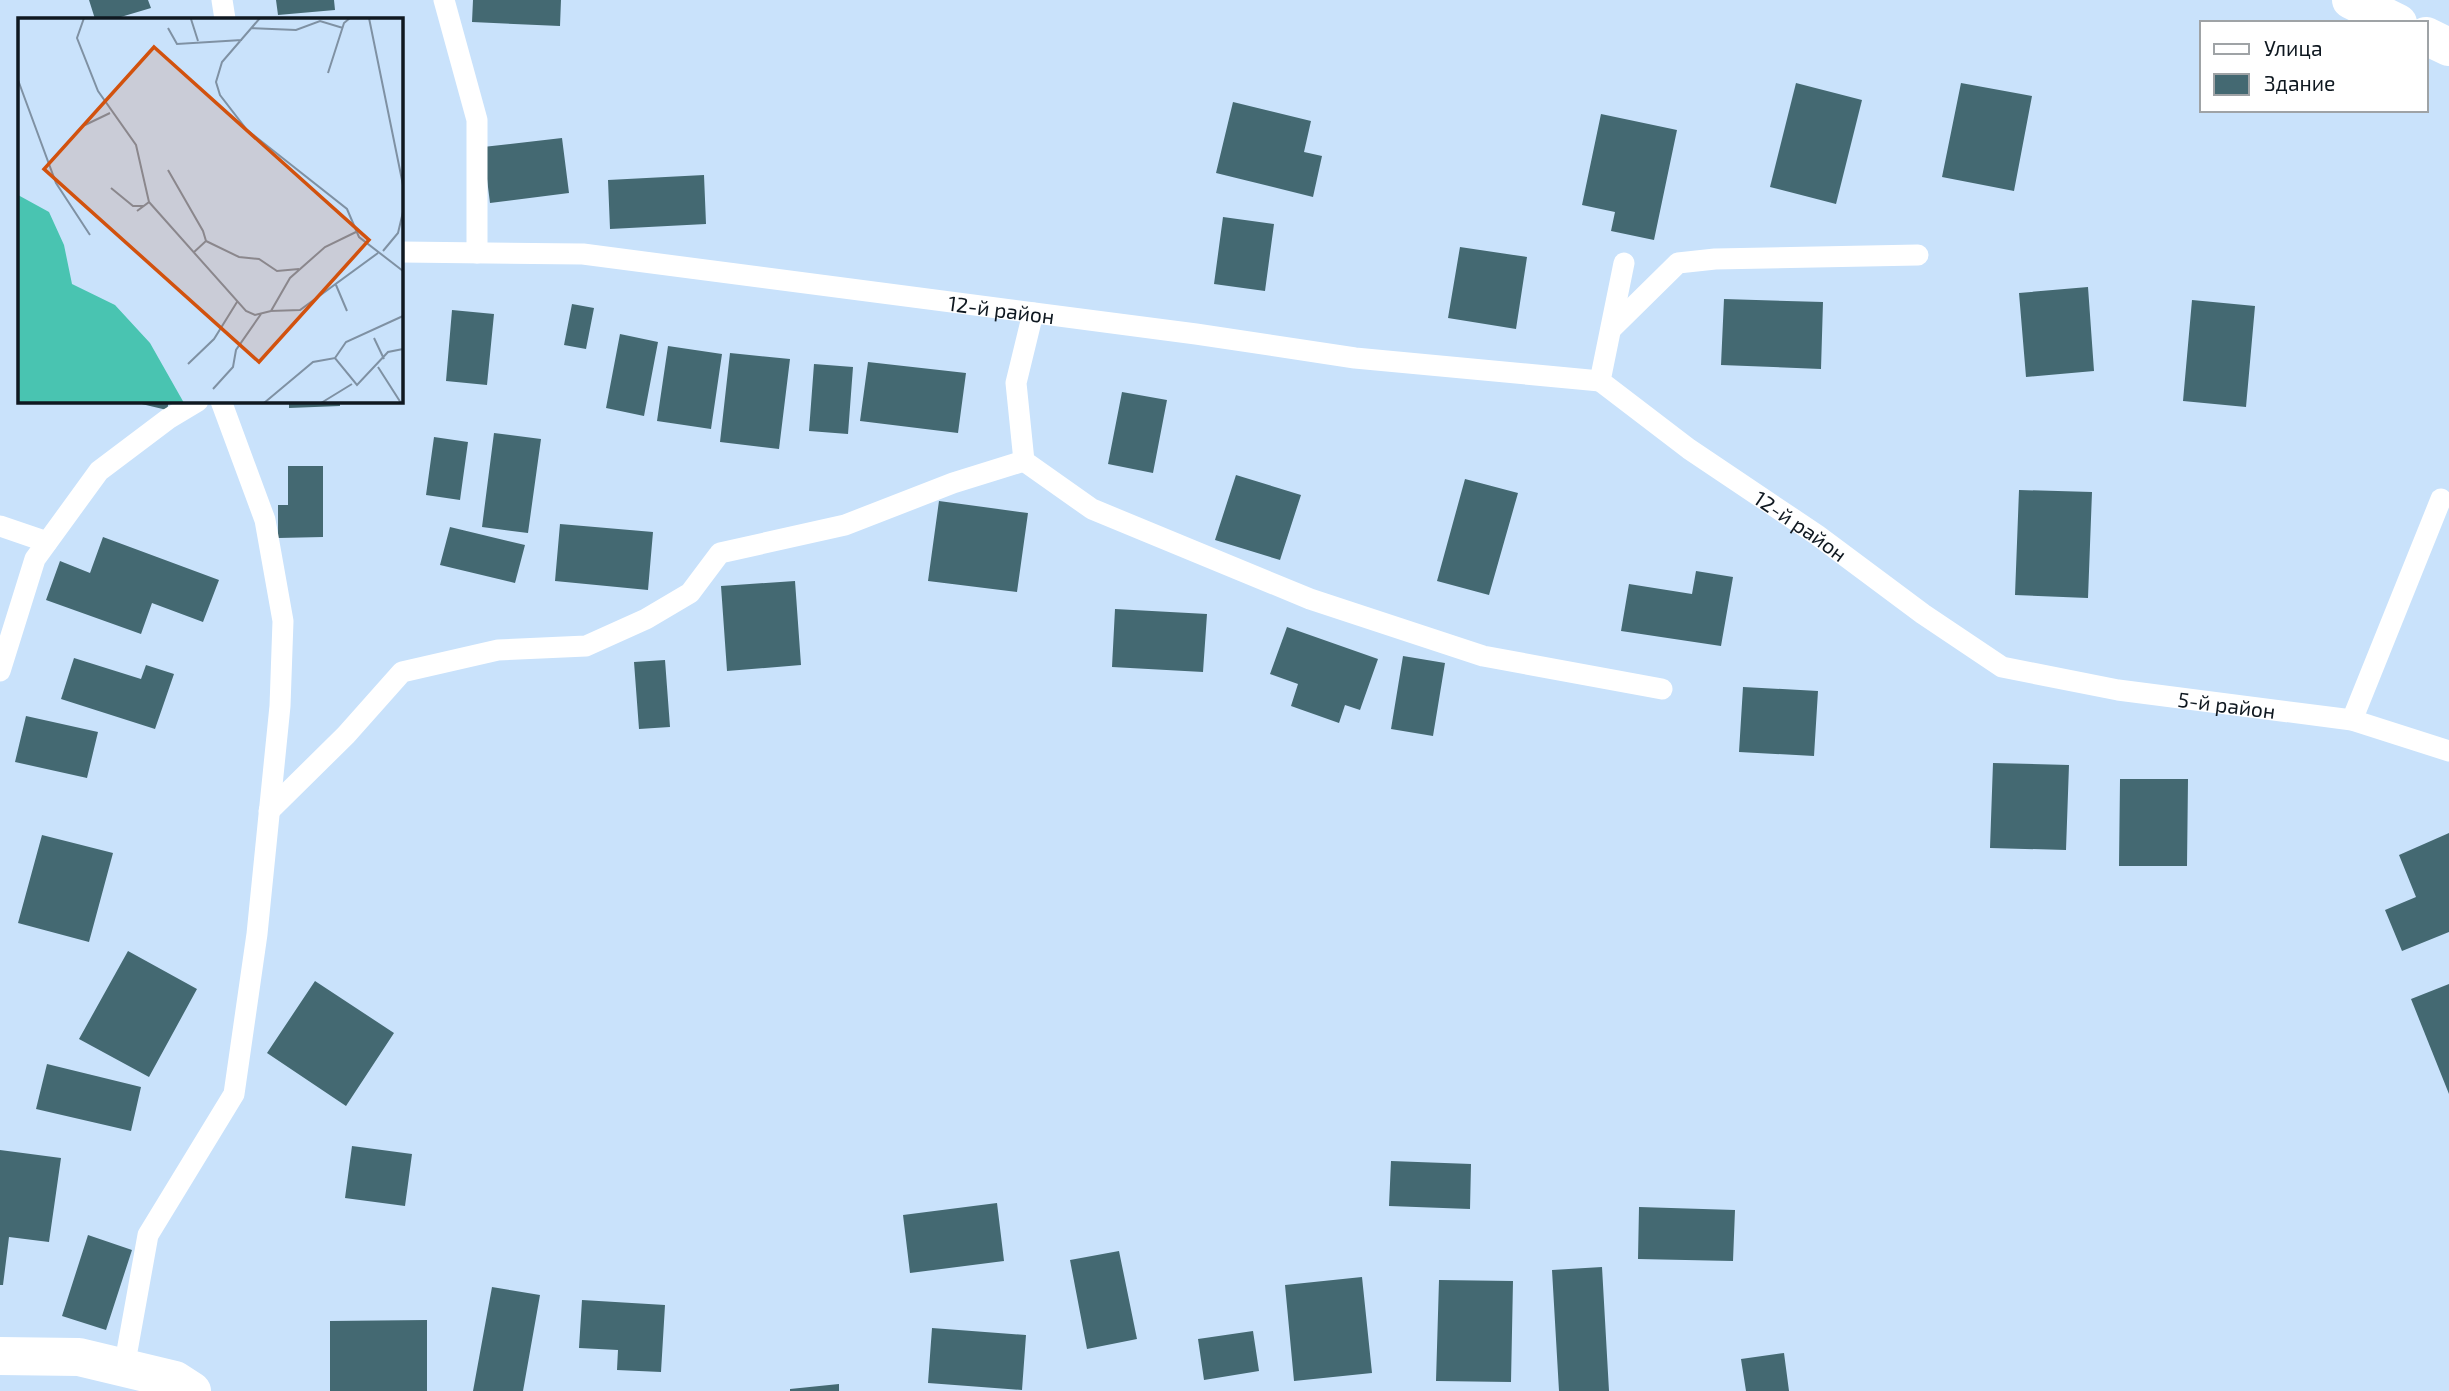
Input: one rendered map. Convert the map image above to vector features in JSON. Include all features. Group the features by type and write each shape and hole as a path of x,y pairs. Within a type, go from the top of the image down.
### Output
{"street":[{"path":"2351,0 2394,21"},
{"path":"2428,37 2449,47"},
{"path":"0,1356 79,1357 175,1380 192,1391"}],"lane":[{"path":"222,0 225,18"},
{"path":"444,0 477,120 477,253"},
{"name":"12-й район","path":"402,252 583,254 1355,358 1600,381 1689,449 1817,535 1923,614 2002,667"},
{"path":"1611,329 1678,263 1715,259 1918,255"},
{"path":"1600,381 1624,263"},
{"path":"1032,313 1016,383 1024,461 1092,509 1310,599 1483,656 1662,689"},
{"path":"0,671 35,559 47,542 99,471 168,419 196,402"},
{"path":"124,1368 148,1235 234,1094 257,934 280,706 283,621 264,520 221,402"},
{"path":"269,811 346,735 402,672 498,650 586,646 646,619 690,593 720,552 845,525 953,483 1024,461"},
{"path":"2353,720 2441,499"},
{"path":"0,526 47,542"},
{"name":"5-й район","path":"2002,667 2118,690 2353,720 2449,751"}],"building":[{"path":"89,0 148,0 151,8 117,18 95,18"},
{"path":"276,0 334,0 335,10 278,15"},
{"path":"473,0 561,0 560,26 472,22"},
{"path":"1796,83 1862,100 1836,204 1770,187"},
{"path":"1961,83 2032,96 2014,191 1942,177"},
{"path":"1233,102 1311,121 1304,152 1322,156 1313,197 1216,173"},
{"path":"1601,114 1677,130 1654,240 1611,231 1615,212 1582,205"},
{"path":"562,138 569,193 490,203 483,147"},
{"path":"704,175 706,224 610,229 608,180"},
{"path":"1223,217 1274,224 1265,291 1214,284"},
{"path":"1460,247 1527,257 1516,329 1448,318"},
{"path":"2088,287 2094,371 2026,377 2019,293"},
{"path":"1724,299 1823,302 1821,369 1721,365"},
{"path":"2192,300 2255,306 2246,407 2183,401"},
{"path":"572,304 594,308 586,349 564,345"},
{"path":"452,310 494,314 487,385 446,381"},
{"path":"620,334 658,342 644,416 606,408"},
{"path":"668,346 722,354 711,429 657,421"},
{"path":"730,353 790,359 779,449 720,442"},
{"path":"868,362 966,373 958,433 860,421"},
{"path":"814,364 853,367 848,434 809,431"},
{"path":"1122,392 1167,400 1153,473 1108,464"},
{"path":"133,402 169,402 167,410"},
{"path":"289,402 340,402 340,406 289,408"},
{"path":"494,433 541,439 528,533 482,527"},
{"path":"434,437 468,442 460,500 426,495"},
{"path":"288,466 323,466 323,537 278,538 278,505 288,505"},
{"path":"1236,475 1301,495 1280,560 1215,540"},
{"path":"1465,479 1518,493 1489,595 1437,581"},
{"path":"2019,490 2092,492 2088,598 2015,595"},
{"path":"939,501 1028,513 1017,592 928,581"},
{"path":"560,524 653,532 648,590 555,581"},
{"path":"450,527 525,545 515,583 440,565"},
{"path":"103,537 219,580 203,622 152,603 141,634 46,600 60,561 90,573"},
{"path":"1696,571 1733,577 1721,646 1621,631 1629,584 1692,594"},
{"path":"795,581 801,665 727,671 721,586"},
{"path":"1115,609 1207,614 1203,672 1112,667"},
{"path":"1287,627 1378,659 1360,710 1345,705 1339,723 1291,706 1298,684 1270,674"},
{"path":"1403,656 1445,663 1433,736 1391,729"},
{"path":"74,658 141,679 146,665 174,674 155,729 61,699"},
{"path":"665,660 670,727 639,729 634,662"},
{"path":"1743,687 1818,691 1814,756 1739,752"},
{"path":"26,716 98,732 87,778 15,762"},
{"path":"1993,763 2069,765 2066,850 1990,848"},
{"path":"2120,779 2188,779 2187,866 2119,866"},
{"path":"2449,833 2449,932 2402,951 2385,910 2416,897 2399,855"},
{"path":"42,835 113,853 89,942 18,923"},
{"path":"128,951 197,989 149,1077 79,1039"},
{"path":"315,981 394,1033 346,1106 267,1053"},
{"path":"2449,984 2449,1094 2411,999"},
{"path":"47,1064 141,1087 131,1131 36,1109"},
{"path":"352,1146 412,1154 405,1206 345,1198"},
{"path":"0,1150 61,1158 49,1242 9,1237 3,1285 0,1285"},
{"path":"1391,1161 1471,1164 1470,1209 1389,1206"},
{"path":"997,1203 1004,1261 910,1273 903,1215"},
{"path":"1639,1207 1735,1210 1733,1261 1638,1259"},
{"path":"88,1235 132,1250 106,1330 62,1316"},
{"path":"1119,1251 1137,1339 1087,1349 1070,1260"},
{"path":"1602,1267 1609,1391 1559,1391 1552,1270"},
{"path":"1362,1277 1372,1373 1294,1381 1285,1285"},
{"path":"1439,1280 1513,1281 1511,1382 1436,1381"},
{"path":"492,1287 540,1295 523,1391 473,1391"},
{"path":"582,1300 665,1305 661,1372 617,1370 618,1350 579,1348"},
{"path":"427,1320 427,1391 330,1391 330,1321"},
{"path":"932,1328 1026,1335 1022,1390 928,1383"},
{"path":"1253,1331 1259,1371 1204,1380 1198,1339"},
{"path":"1784,1353 1789,1391 1746,1391 1741,1359"},
{"path":"839,1384 839,1391 790,1391 790,1389"}]}
